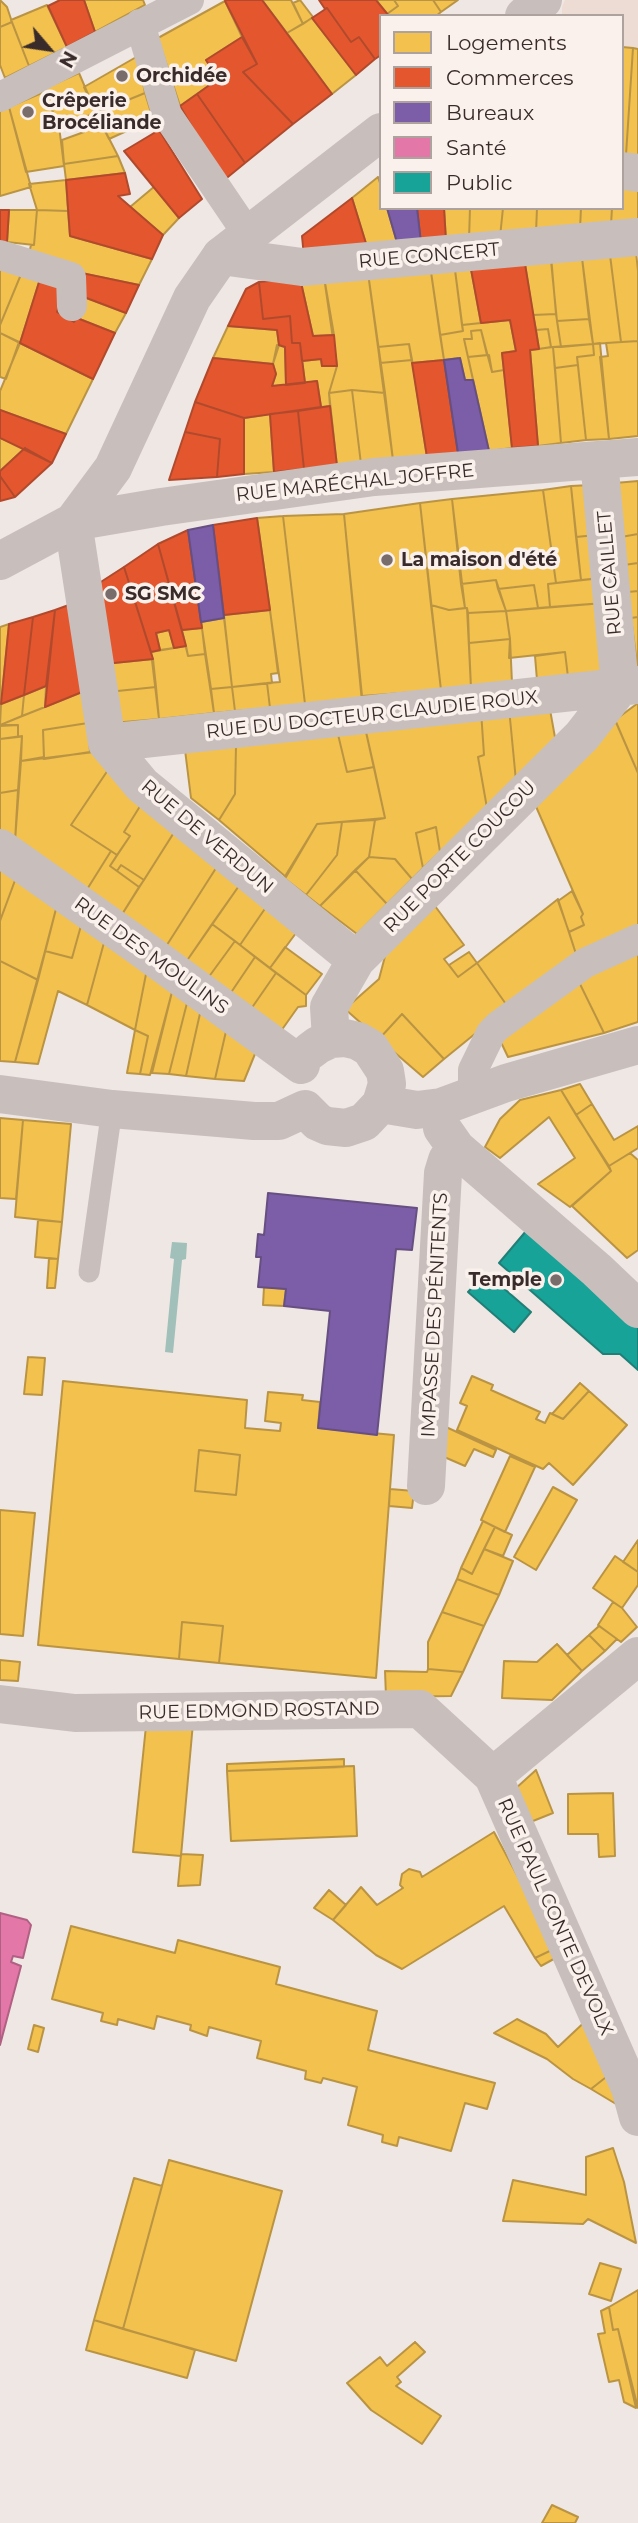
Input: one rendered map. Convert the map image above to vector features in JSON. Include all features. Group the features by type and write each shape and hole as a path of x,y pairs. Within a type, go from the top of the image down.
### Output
{"street":[{"path":"0,97 152,13 189,0"},
{"path":"526,14 543,0"},
{"path":"152,13 167,115 235,246"},
{"path":"0,561 73,522 113,468 192,298 235,246 379,134"},
{"name":"RUE CONCERT","path":"235,246 302,267 638,237"},
{"path":"0,255 71,276 72,306"},
{"name":"RUE MARÉCHAL JOFFRE","path":"73,522 374,477 638,457"},
{"name":"RUE CAILLET","path":"599,460 629,686"},
{"path":"73,522 107,743"},
{"name":"RUE DU DOCTEUR CLAUDIE ROUX","path":"107,743 629,686"},
{"name":"RUE PORTE COUCOU","path":"331,1040 328,1007 356,960 629,686"},
{"name":"RUE DE VERDUN","path":"107,743 142,785 356,960"},
{"name":"RUE DES MOULINS","path":"0,848 301,1065"},
{"path":"638,939 584,963 498,1026 491,1033 442,1128 456,1147 638,1309"},
{"path":"345,1038 358,1041 370,1048 379,1058 385,1071 387,1084 381,1104 364,1122 346,1128 318,1122 305,1109 299,1095 297,1080 301,1065 318,1045 331,1040 345,1038"},
{"path":"381,1104 417,1110 457,1101 506,1083 638,1045"},
{"path":"0,1094 112,1109 279,1121 305,1109"},
{"name":"IMPASSE DES PÉNITENTS","path":"426,1486 443,1173 447,1160 456,1147"},
{"name":"RUE PAUL CONTE DEVOLX","path":"638,1656 493,1776 630,2088 638,2117"},
{"name":"RUE EDMOND ROSTAND","path":"0,1704 75,1713 420,1709 493,1776"}],"lane":[{"path":"89,1272 112,1109"}],"shaded area":[{"path":"565,0 638,0 638,49 624,47 624,14 562,14"}],"water":[{"path":"172,1242 187,1243 186,1259 182,1260 173,1353 165,1352 174,1259 170,1258"}],"building: Logements":[{"path":"0,0 7,7 12,22 0,27"},
{"path":"84,0 143,0 145,5 95,32"},
{"path":"262,0 291,0 303,24 287,33"},
{"path":"300,0 313,17 303,24 293,3"},
{"path":"376,0 394,0 398,6 387,14"},
{"path":"394,0 433,0 441,12 387,14 398,6"},
{"path":"433,0 458,0 441,12"},
{"path":"225,1 242,37 206,60 218,79 180,106 158,38"},
{"path":"47,5 67,47 29,66 11,20"},
{"path":"312,18 356,75 332,94 287,33"},
{"path":"12,22 29,66 5,78 0,65 0,27"},
{"path":"624,47 633,48 624,154"},
{"path":"633,48 638,49 638,156 626,155"},
{"path":"138,56 145,93 96,113 84,87"},
{"path":"79,73 96,113 59,126 41,90"},
{"path":"44,92 59,126 64,166 26,172 9,107"},
{"path":"145,93 153,119 109,139 96,113"},
{"path":"9,107 31,187 0,196 0,111"},
{"path":"96,113 118,156 64,164 62,140 84,132 79,119"},
{"path":"118,156 125,173 66,180 64,164"},
{"path":"378,177 379,210 388,210 398,246 368,250 352,198"},
{"path":"66,180 68,211 37,210 29,184"},
{"path":"624,182 638,185 638,223 611,225 612,210 624,210"},
{"path":"155,186 179,218 163,235 130,207"},
{"path":"9,210 37,210 34,245 7,242"},
{"path":"37,210 68,211 70,236 152,259 139,285 27,262 31,245 34,245"},
{"path":"444,210 470,210 469,239 446,241"},
{"path":"470,210 503,210 500,237 469,239"},
{"path":"503,210 537,210 536,233 500,237"},
{"path":"537,210 581,210 580,229 536,233"},
{"path":"581,210 612,210 611,225 580,229"},
{"path":"636,252 638,341 621,342 610,255"},
{"path":"610,255 621,342 593,344 582,258"},
{"path":"551,256 556,314 533,315 524,258"},
{"path":"582,258 589,319 557,321 551,261"},
{"path":"0,264 22,272 0,325"},
{"path":"471,269 481,323 462,325 455,270"},
{"path":"455,270 463,331 440,335 431,272"},
{"path":"22,272 40,279 20,343 0,333 0,325"},
{"path":"431,272 444,360 412,363 409,344 378,347 368,273"},
{"path":"368,273 385,393 352,390 329,393 337,366 324,277"},
{"path":"324,277 334,335 313,336 300,278"},
{"path":"76,294 126,313 115,333 77,318"},
{"path":"556,314 561,347 551,347 548,329 536,330 533,315"},
{"path":"589,319 593,344 561,347 557,321"},
{"path":"510,320 516,351 502,353 504,370 492,372 481,330 471,331 472,339 464,339 473,380 465,380 460,358 444,360 440,335 463,331 462,325"},
{"path":"228,326 277,330 279,345 273,364 213,358"},
{"path":"548,329 551,347 539,349 536,330"},
{"path":"481,330 487,355 468,357 464,339 472,339 471,331"},
{"path":"0,333 19,342 6,379 0,377"},
{"path":"638,341 638,436 609,439 600,357 608,356 606,343"},
{"path":"20,343 93,379 66,434 0,410 0,391"},
{"path":"600,343 609,439 586,440 577,357 594,355 593,344"},
{"path":"409,344 412,360 380,363 378,347"},
{"path":"593,344 594,355 577,357 578,365 555,368 553,347"},
{"path":"277,345 285,347 286,385 272,386 276,374 273,364"},
{"path":"553,347 561,443 538,446 530,350"},
{"path":"489,355 492,372 504,370 512,448 489,451 468,357"},
{"path":"321,359 322,366 337,366 329,393 330,406 321,407 317,381 305,383 302,361"},
{"path":"412,360 427,457 393,460 380,363"},
{"path":"578,365 586,440 561,443 555,368"},
{"path":"352,390 385,393 393,460 361,464"},
{"path":"352,390 361,464 337,466 329,393"},
{"path":"270,414 274,472 244,474 244,418"},
{"path":"0,438 25,448 0,471"},
{"path":"638,481 638,534 621,537 615,483"},
{"path":"591,485 596,535 576,537 571,486"},
{"path":"571,486 581,580 556,583 543,490"},
{"path":"543,490 556,583 548,584 550,607 538,608 534,585 498,589 496,580 461,584 452,499"},
{"path":"452,499 465,608 449,610 431,605 420,503"},
{"name":"La maison d'été","path":"420,503 441,690 362,696 344,514"},
{"path":"344,514 362,702 305,704 283,516"},
{"path":"283,516 305,704 270,708 267,683 280,682 257,518"},
{"path":"638,534 638,563 624,565 621,537"},
{"path":"596,535 601,578 581,580 576,537"},
{"path":"638,563 638,591 628,592 624,565"},
{"path":"601,578 604,603 550,607 548,584"},
{"path":"496,580 506,611 468,613 461,584"},
{"path":"534,585 538,608 506,611 498,589"},
{"path":"638,591 638,617 631,618 628,592"},
{"path":"604,603 601,674 568,677 565,652 509,658 510,639 506,611"},
{"path":"431,605 449,610 467,608 471,688 441,690"},
{"path":"270,610 278,673 271,674 272,683 232,687 224,615"},
{"path":"506,611 510,639 469,643 468,613"},
{"path":"638,617 638,671 631,618"},
{"path":"224,618 232,687 211,689 201,622"},
{"path":"9,624 1,704 0,709 0,627"},
{"path":"202,628 205,654 188,656 182,630"},
{"path":"169,630 174,648 160,650 156,633"},
{"path":"510,639 512,683 471,688 469,643"},
{"path":"186,646 188,656 205,654 214,713 159,719 151,652"},
{"path":"565,652 568,677 537,680 535,656"},
{"path":"153,659 156,687 108,692 104,664"},
{"path":"267,683 270,708 235,711 232,687"},
{"path":"46,686 45,707 22,716 24,695"},
{"path":"156,687 159,719 112,723 108,692"},
{"path":"232,687 235,711 214,713 211,689"},
{"path":"82,692 88,723 43,730 44,757 21,761 22,736 18,737 18,725 0,725"},
{"path":"24,695 22,716 0,725 1,704"},
{"path":"638,703 638,773 615,720"},
{"path":"549,704 556,743 516,781 509,708"},
{"path":"509,708 516,781 487,808 478,757 484,755 481,711"},
{"path":"481,711 484,755 478,757 487,808 440,852 436,827 416,833 423,868 412,879 395,859 369,857 375,820 385,818 364,723"},
{"path":"616,722 638,773 638,927 576,954 569,932 584,925 581,917 583,914 534,802"},
{"path":"88,723 90,752 44,759 43,730"},
{"path":"364,723 374,767 347,772 336,726"},
{"path":"18,725 18,737 0,739 0,726"},
{"path":"336,726 347,772 374,767 385,818 317,824 286,877 219,820 235,794 236,746"},
{"path":"22,736 18,790 0,793 0,739"},
{"path":"184,742 236,746 235,794 219,820 191,798"},
{"path":"94,752 108,770 71,825 111,851 86,891 15,841 21,761"},
{"path":"108,770 142,803 124,832 130,836 117,855 71,825"},
{"path":"18,790 15,841 0,830 0,793"},
{"path":"142,803 178,826 144,880 121,865 117,871 110,866 130,836 124,832"},
{"path":"375,820 369,857 320,906 306,895 337,855 342,822"},
{"path":"342,822 337,855 306,895 284,878 317,824"},
{"path":"436,827 440,852 423,868 416,833"},
{"path":"175,831 218,865 165,948 121,916"},
{"path":"111,851 117,855 110,866 139,887 121,916 86,891"},
{"path":"369,857 395,859 412,879 387,904 355,870"},
{"path":"0,863 17,875 0,921"},
{"path":"121,865 144,880 139,887 117,871"},
{"path":"218,865 241,883 186,962 165,948"},
{"path":"355,870 387,904 357,934 320,906"},
{"path":"17,875 57,905 38,980 0,961 0,921"},
{"path":"241,883 273,897 240,945 212,924"},
{"path":"572,891 583,914 581,917 584,925 569,932 558,901"},
{"path":"273,897 305,921 270,968 240,945"},
{"path":"558,899 576,954 508,1007 477,963"},
{"path":"432,902 464,945 444,959 458,977 477,963 508,1007 444,1059 402,1014 379,1039 345,1009 379,979 388,945"},
{"path":"57,905 82,922 72,958 45,951"},
{"path":"82,922 105,939 87,1005 58,991 38,1064 15,1062 45,951 72,958"},
{"path":"212,924 235,941 208,978 186,962"},
{"path":"105,939 147,969 135,1030 87,1005"},
{"path":"235,941 255,957 230,994 208,978"},
{"path":"285,947 322,974 306,995 270,968"},
{"path":"638,950 638,1022 604,1033 578,980"},
{"path":"469,952 477,963 458,977 449,965"},
{"path":"255,957 276,973 251,1009 230,994"},
{"path":"0,961 38,980 15,1062 0,1061"},
{"path":"147,969 173,988 150,1075 140,1074 148,1036 135,1030"},
{"path":"276,973 306,995 306,1006 298,1007 281,1031 251,1009"},
{"path":"578,980 604,1033 508,1057 498,1036"},
{"path":"173,988 188,999 169,1074 152,1073"},
{"path":"188,999 201,1009 186,1076 169,1074"},
{"path":"201,1009 227,1027 215,1079 186,1076"},
{"path":"402,1014 444,1059 423,1077 379,1039"},
{"path":"227,1027 257,1049 244,1081 215,1079"},
{"path":"135,1030 148,1036 140,1074 127,1073"},
{"path":"580,1084 592,1104 576,1115 561,1090"},
{"path":"561,1090 611,1171 570,1207 538,1184 575,1158 549,1117 500,1158 485,1147 500,1119 520,1100"},
{"path":"592,1104 614,1140 638,1126 638,1148 609,1166 576,1115"},
{"path":"0,1118 23,1120 16,1199 0,1198"},
{"path":"23,1120 71,1124 62,1222 15,1217"},
{"path":"630,1153 638,1160 638,1250 627,1258 572,1206 611,1171 609,1166"},
{"path":"38,1220 62,1222 58,1259 35,1257"},
{"path":"49,1258 58,1259 55,1288 47,1288"},
{"path":"264,1287 286,1289 284,1306 263,1305"},
{"path":"28,1357 45,1358 42,1395 24,1394"},
{"path":"472,1376 493,1385 491,1390 540,1412 536,1419 545,1423 550,1413 563,1419 589,1391 627,1425 573,1485 549,1463 543,1469 457,1430 467,1406 460,1403"},
{"path":"63,1381 247,1400 245,1428 280,1431 281,1423 265,1421 268,1392 303,1395 302,1400 320,1402 318,1428 394,1435 376,1678 219,1663 223,1626 182,1622 179,1659 38,1645","holes":["199,1450 240,1455 236,1495 195,1491"]},
{"path":"580,1383 589,1391 563,1419 552,1414"},
{"path":"446,1427 496,1450 493,1457 474,1449 465,1466 435,1453"},
{"path":"199,1450 240,1455 236,1495 195,1491"},
{"path":"510,1456 535,1467 505,1532 481,1520"},
{"path":"553,1487 577,1500 536,1570 514,1557"},
{"path":"390,1489 414,1491 412,1508 389,1506"},
{"path":"0,1510 35,1513 23,1636 0,1634"},
{"path":"483,1521 495,1527 472,1574 461,1568"},
{"path":"495,1527 512,1535 503,1556 484,1549"},
{"path":"638,1540 638,1572 623,1562"},
{"path":"484,1549 513,1561 499,1595 457,1579 461,1568 472,1574"},
{"path":"615,1556 638,1572 638,1585 622,1608 593,1588"},
{"path":"457,1579 499,1595 484,1626 442,1612"},
{"path":"613,1602 622,1608 637,1627 621,1642 598,1625"},
{"path":"442,1612 484,1626 463,1672 428,1669 428,1642"},
{"path":"182,1622 223,1626 219,1663 179,1659"},
{"path":"599,1626 617,1639 605,1651 589,1635"},
{"path":"589,1635 605,1651 582,1671 567,1655"},
{"path":"557,1644 582,1671 552,1700 502,1698 504,1661 537,1662"},
{"path":"0,1660 20,1662 18,1681 0,1680"},
{"path":"428,1669 463,1672 451,1696 386,1697 385,1671 427,1672"},
{"path":"193,1723 181,1856 133,1852 146,1726"},
{"path":"344,1759 344,1767 227,1771 227,1764"},
{"path":"354,1766 357,1836 231,1841 227,1771"},
{"path":"536,1770 553,1813 528,1823 515,1789"},
{"path":"613,1793 615,1856 599,1857 598,1834 568,1834 568,1794"},
{"path":"494,1832 556,1948 535,1958 504,1906 402,1969 376,1955 333,1920 361,1887 377,1905 403,1888 400,1885 402,1874 409,1869 420,1872 422,1877"},
{"path":"181,1854 203,1855 200,1885 178,1886"},
{"path":"329,1890 346,1905 333,1920 314,1908"},
{"path":"71,1926 175,1953 178,1940 280,1967 276,1984 377,2011 368,2050 495,2083 487,2109 465,2103 451,2151 399,2137 397,2146 382,2142 383,2135 348,2125 357,2087 323,2078 321,2083 305,2079 306,2071 257,2058 261,2041 209,2027 207,2036 190,2030 191,2025 157,2016 154,2029 118,2019 117,2025 101,2021 103,2013 52,1999"},
{"path":"556,1948 561,1955 541,1966 535,1958"},
{"path":"592,2015 610,2074 591,2089 547,2059 494,2033 517,2019 546,2034 558,2047"},
{"path":"34,2025 44,2028 38,2052 28,2049"},
{"path":"610,2074 616,2104 591,2089"},
{"path":"613,2148 624,2182 636,2243 588,2219 583,2224 503,2221 513,2180 586,2195 586,2157"},
{"path":"169,2160 282,2191 236,2361 123,2329"},
{"path":"134,2178 162,2186 123,2329 94,2320"},
{"path":"600,2263 621,2269 611,2301 589,2294"},
{"path":"638,2290 638,2408 618,2329 613,2330 609,2307"},
{"path":"609,2307 613,2330 618,2329 636,2408 624,2402 619,2380 609,2382 598,2334 605,2333 601,2311"},
{"path":"94,2320 195,2350 187,2378 86,2350"},
{"path":"415,2342 425,2352 397,2377 401,2382 396,2386 441,2416 422,2444 371,2410 347,2383 380,2357 387,2366"},
{"path":"552,2505 578,2517 575,2523 542,2523"}],"building: Commerces":[{"path":"60,0 84,0 95,32 67,47 48,6"},
{"path":"262,0 332,94 293,124 243,72 257,64 225,1"},
{"path":"319,0 376,0 387,14 379,14 379,56 375,59 359,37 351,42 327,8 325,9"},
{"path":"327,8 351,42 359,37 375,59 356,75 312,18"},
{"path":"242,37 257,64 243,72 293,124 245,163 197,94 218,79 206,60"},
{"path":"197,94 245,163 223,181 180,106"},
{"path":"159,130 202,199 179,218 124,151"},
{"path":"125,173 130,194 118,196 163,235 152,259 70,236 66,180"},
{"path":"352,198 368,250 304,257 302,236"},
{"path":"0,210 9,210 7,242 0,241"},
{"path":"417,210 444,210 446,241 421,243"},
{"path":"524,258 539,349 530,350 538,446 512,448 502,353 516,351 510,320 481,323 470,264"},
{"path":"77,272 139,285 126,313 76,294"},
{"path":"300,278 313,336 334,335 337,366 322,366 321,359 302,361 300,343 292,343 290,316 263,319 259,282"},
{"path":"40,279 65,288 57,312 74,322 77,318 115,333 93,379 20,343"},
{"path":"259,282 263,319 290,316 292,343 300,343 305,383 286,385 285,347 279,345 277,330 228,326 246,289"},
{"path":"213,358 273,364 276,374 272,386 317,381 321,407 244,418 195,402"},
{"path":"444,360 458,453 427,457 412,363"},
{"path":"195,402 244,418 244,474 217,477 220,439 185,432"},
{"path":"330,406 337,466 304,469 298,411"},
{"path":"0,410 66,434 52,463 0,438"},
{"path":"298,411 304,469 274,472 270,414"},
{"path":"185,432 220,439 217,477 169,480"},
{"path":"25,448 52,463 15,497 0,476 0,471"},
{"path":"0,476 15,497 0,501"},
{"path":"257,518 270,610 224,615 213,525"},
{"path":"188,530 202,628 182,630 158,544"},
{"path":"158,544 186,646 174,648 169,630 156,633 160,650 151,652 124,567"},
{"path":"124,567 153,659 104,664 93,587"},
{"path":"77,602 82,692 45,707 55,610"},
{"path":"55,610 46,686 24,695 33,617"},
{"path":"33,617 24,695 1,704 9,624"}],"building: Bureaux":[{"path":"388,210 417,210 421,243 398,246"},
{"path":"460,358 465,380 473,380 489,451 458,453 444,360"},
{"path":"213,525 224,618 201,622 188,530"},
{"path":"268,1193 417,1208 412,1250 396,1249 377,1435 318,1428 330,1311 284,1306 286,1289 258,1287 261,1257 256,1257 258,1234 264,1235"}],"building: Santé":[{"path":"0,1913 27,1920 31,1925 23,1958 13,1956 11,1962 21,1966 0,2045"}],"building: Public":[{"name":"Temple","path":"532,1224 638,1323 638,1370 620,1354 603,1354 499,1263"},
{"path":"486,1273 531,1312 514,1332 468,1292"}],"place":[{"name":"Orchidée","path":"122,76"},
{"name":"Crêperie Brocéliande","path":"28,112"},
{"name":"La maison d'été","path":"387,560"},
{"name":"SG SMC","path":"111,594"},
{"name":"Temple","path":"556,1280"}]}
